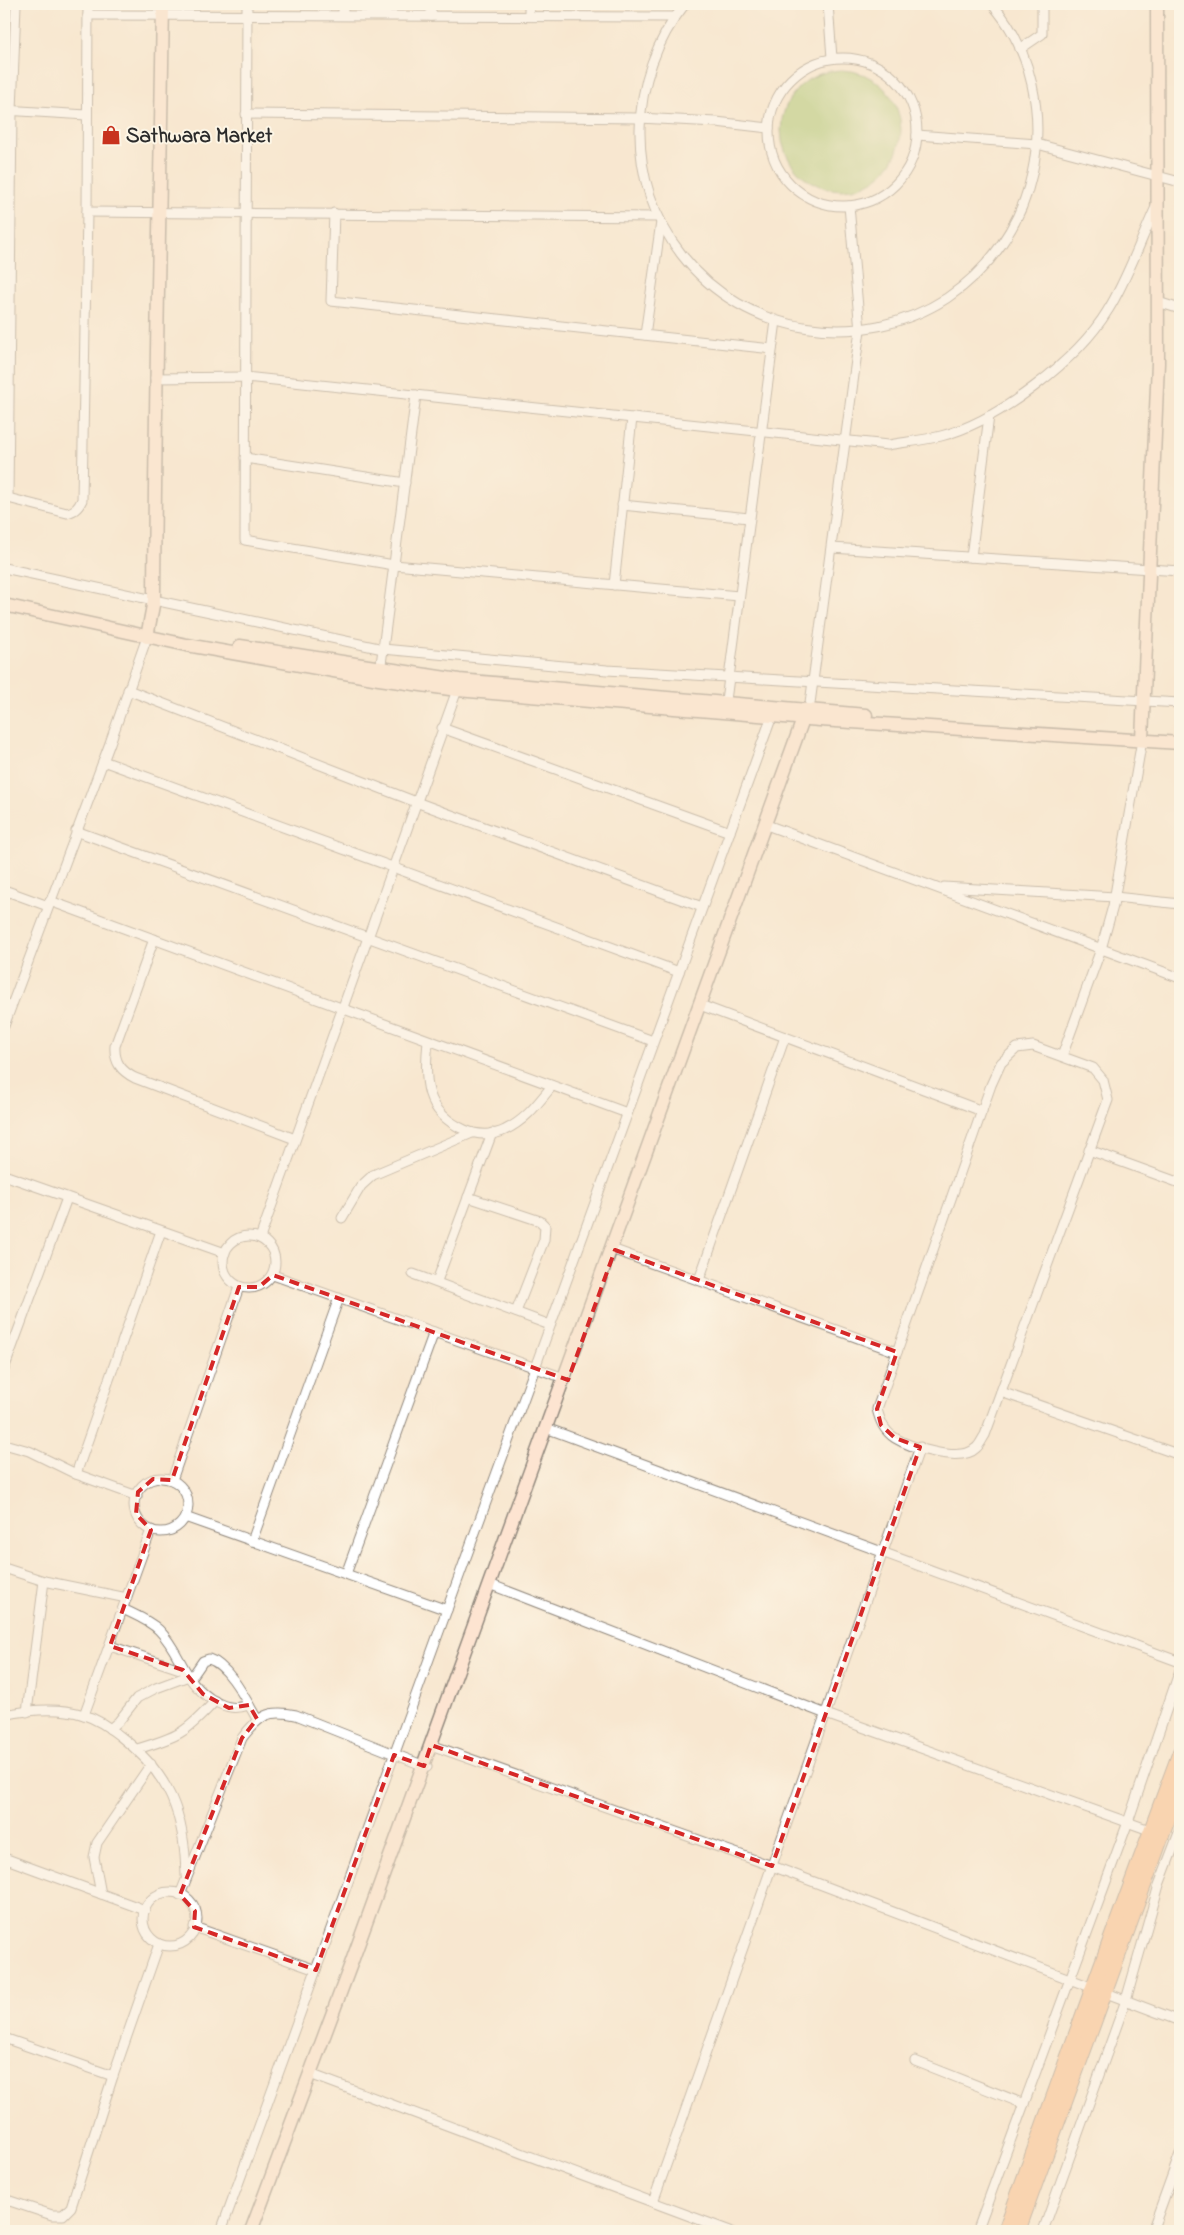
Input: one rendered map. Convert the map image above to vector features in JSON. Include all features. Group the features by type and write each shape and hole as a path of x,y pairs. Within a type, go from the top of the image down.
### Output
{"main road":[{"path":"1010,2231 1157,1833 1179,1758"},
{"path":"1157,1833 1180,1786"}],"street":[{"path":"16,4 8,111 6,497 67,513 78,507 82,500 87,212 88,4"},
{"path":"247,4 245,540 394,565 739,596"},
{"path":"343,15 344,4"},
{"path":"431,16 432,4"},
{"path":"529,4 529,16"},
{"path":"685,4 675,17 653,59 639,118 639,139 644,179 659,220 682,256 706,281 737,304 776,322 815,330 860,330 891,324 931,308 963,287 987,264 1013,227 1028,192 1037,144 1037,122 1031,80 1020,49 999,12 992,4"},
{"path":"828,4 832,58"},
{"path":"1020,49 1042,34 1042,4"},
{"path":"1062,1056 1101,949 1115,897 1142,736 1158,362 1157,4"},
{"path":"88,15 163,9 247,15 675,17"},
{"path":"4,1026 128,690 148,633 154,600 155,378 163,9"},
{"path":"832,58 858,58 873,63 897,80 907,93 914,108 917,135 915,150 910,164 893,187 869,202 838,206 817,201 799,192 788,182 774,159 769,128 776,99 788,82 802,69 818,61 832,58"},
{"path":"8,111 88,115"},
{"path":"246,114 639,118 716,122 769,128"},
{"path":"917,135 1037,144 1180,182"},
{"path":"155,378 246,377 846,441 888,445 897,444 942,436 988,416 1051,372 1084,342 1109,310 1158,203"},
{"path":"257,2231 807,713 815,681 860,330 849,206"},
{"path":"87,212 334,213 659,220"},
{"path":"334,213 331,301 772,349"},
{"path":"645,335 659,220"},
{"path":"1158,302 1180,309"},
{"path":"725,707 776,322"},
{"path":"380,674 416,395"},
{"path":"972,557 988,416"},
{"path":"614,584 632,418"},
{"path":"245,458 405,483"},
{"path":"622,505 749,518"},
{"path":"832,548 1180,571"},
{"path":"4,568 383,649 607,670 1180,703"},
{"path":"4,597 148,633"},
{"path":"4,605 148,633 380,674 457,690 1142,736 1180,742"},
{"path":"380,674 459,680 725,707 772,716 807,713"},
{"path":"128,690 416,802 702,907"},
{"path":"260,1238 457,690"},
{"path":"221,2231 772,716"},
{"path":"442,728 730,832"},
{"path":"1142,736 1180,735"},
{"path":"103,760 679,972"},
{"path":"767,825 1180,978"},
{"path":"76,831 653,1041"},
{"path":"934,887 1115,897 1180,904"},
{"path":"4,890 154,939 627,1113"},
{"path":"154,939 115,1046 114,1055 118,1064 126,1073 135,1078 295,1139"},
{"path":"702,1006 982,1111"},
{"path":"699,1280 784,1037"},
{"path":"428,1041 424,1073 433,1104 449,1123 472,1133"},
{"path":"1033,1046 1062,1056 1093,1068 1103,1080 1108,1100 985,1435 976,1449 963,1455 943,1455 920,1448 895,1438 881,1425 877,1409 982,1111 1001,1063 1017,1048 1033,1046"},
{"path":"342,1218 361,1186 373,1175 472,1133 504,1132 527,1116 552,1086"},
{"path":"437,1281 492,1133"},
{"path":"1089,1150 1180,1183"},
{"path":"4,1175 225,1253"},
{"path":"468,1196 540,1220 545,1226 544,1240 516,1312"},
{"path":"4,1369 67,1198"},
{"path":"76,1474 161,1231"},
{"path":"241,1237 260,1238 269,1244 275,1254 276,1264 273,1275 259,1288 248,1289 239,1287 230,1281 224,1271 222,1261 225,1253 231,1243 241,1237"},
{"path":"613,1249 897,1352"},
{"path":"413,1274 437,1281 550,1325"},
{"path":"273,1275 566,1379"},
{"path":"172,1480 239,1287"},
{"path":"252,1541 339,1298"},
{"path":"346,1574 434,1332"},
{"path":"1001,1392 1180,1455"},
{"path":"548,1428 1180,1662"},
{"path":"4,1444 29,1451 76,1474 137,1496"},
{"path":"653,2202 920,1448"},
{"path":"163,1478 172,1480 181,1486 187,1496 188,1506 185,1517 171,1530 160,1532 151,1530 142,1523 136,1514 134,1504 137,1496 143,1485 153,1479 163,1478"},
{"path":"185,1517 446,1610"},
{"path":"84,1715 151,1530"},
{"path":"4,1568 44,1581 127,1598"},
{"path":"27,1712 44,1581"},
{"path":"491,1585 826,1714 1157,1833"},
{"path":"123,1609 158,1628 166,1638 185,1673 203,1694 234,1708 249,1705"},
{"path":"110,1646 185,1673 194,1674 203,1661 213,1660 228,1675 249,1705 256,1719"},
{"path":"977,2231 1128,1822 1180,1670"},
{"path":"110,1729 119,1721 137,1698 185,1673"},
{"path":"137,1749 168,1740 185,1732 215,1701"},
{"path":"4,1715 42,1711 84,1715 110,1729 137,1749 157,1771 175,1803 183,1830 186,1880"},
{"path":"180,1895 242,1738 256,1719 273,1713 296,1715 425,1766"},
{"path":"433,1746 772,1866 1099,1989 1180,2022"},
{"path":"101,1894 94,1856 97,1842 151,1764"},
{"path":"1042,2231 1126,2000 1159,1886 1180,1830"},
{"path":"4,1858 145,1910"},
{"path":"171,1892 189,1901 195,1911 196,1920 188,1939 180,1944 168,1946 159,1944 150,1938 144,1928 143,1918 145,1910 151,1900 161,1894 171,1892"},
{"path":"194,1927 316,1970"},
{"path":"4,2198 52,2215 67,2213 71,2207 113,2076 159,1944"},
{"path":"4,2038 113,2076"},
{"path":"915,2061 1024,2104"},
{"path":"313,2076 730,2231"},
{"path":"251,2231 313,2076"},
{"path":"1152,2231 1180,2154"}],"highlighted area":[{"path":"615,1250 897,1352 877,1409 881,1425 895,1438 920,1447 772,1866 431,1745 424,1766 394,1755 316,1970 194,1927 195,1911 180,1895 242,1738 257,1719 249,1705 229,1708 203,1694 183,1670 110,1646 151,1530 136,1514 138,1492 153,1479 172,1480 239,1287 259,1287 273,1275 568,1380"}],"green space":[{"path":"841,70 853,71 864,75 874,80 883,88 891,97 896,107 900,118 900,142 896,153 891,163 883,172 874,180 864,185 853,189 841,190 829,189 818,185 808,180 799,172 791,163 786,153 782,142 781,130 782,118 786,107 791,97 799,88 808,80 818,75 829,71"}],"place":[{"name":"Sathwara Market","path":"111,135"}]}
